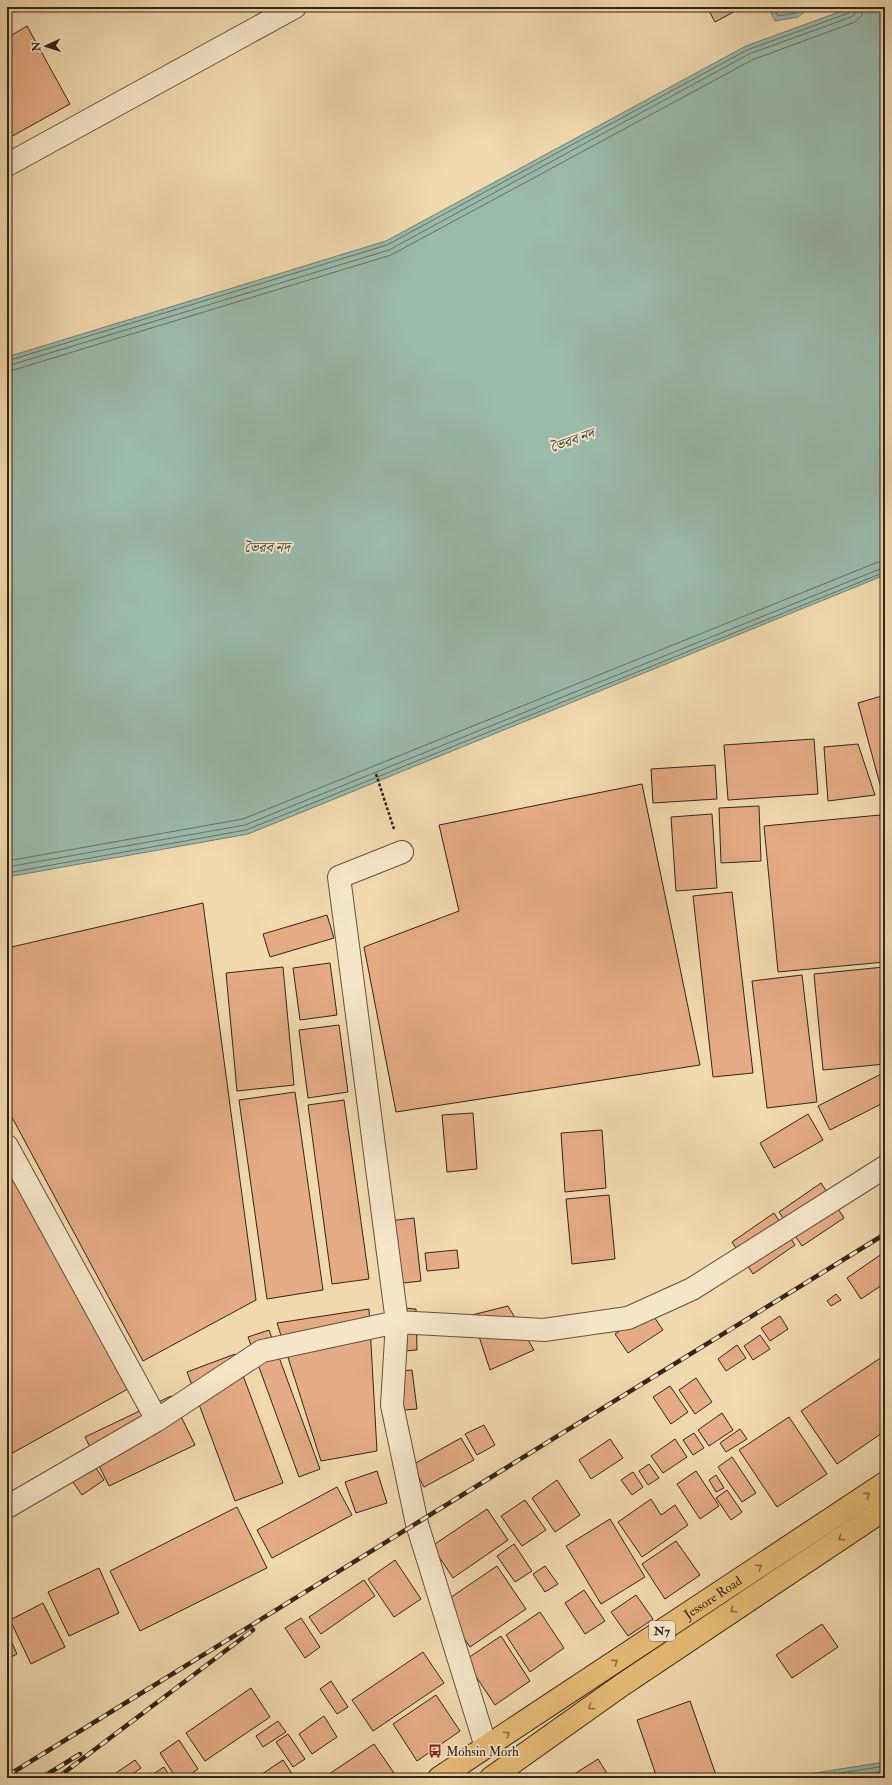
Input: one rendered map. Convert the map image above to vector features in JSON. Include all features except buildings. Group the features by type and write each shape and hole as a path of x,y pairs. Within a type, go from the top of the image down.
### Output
{"highway":[{"name":"Jessore Road","path":"439,1778 885,1483"},
{"name":"Jessore Road","path":"492,1778 622,1685 885,1509"}],"street":[{"path":"7,165 295,7"},
{"path":"402,852 339,877 397,1322 392,1405 417,1524 486,1747"},
{"path":"7,1146 157,1420"},
{"path":"7,1506 157,1420 262,1351 397,1322 544,1330 628,1318 692,1289 885,1166"}],"path":[{"path":"376,774 402,852"}],"water":[{"path":"768,7 811,7 798,17 775,21"},
{"name":"ভৈরব নদ","path":"853,7 885,7 885,575 248,834 7,877 7,357 386,241 746,46"},
{"path":"885,1762 885,1778 783,1778"}],"railway":[{"path":"7,1776 885,1234"},
{"path":"57,1778 253,1630"},
{"path":"41,1778 80,1754"}],"place":[{"name":"Mohsin Morh","path":"435,1751"}]}
